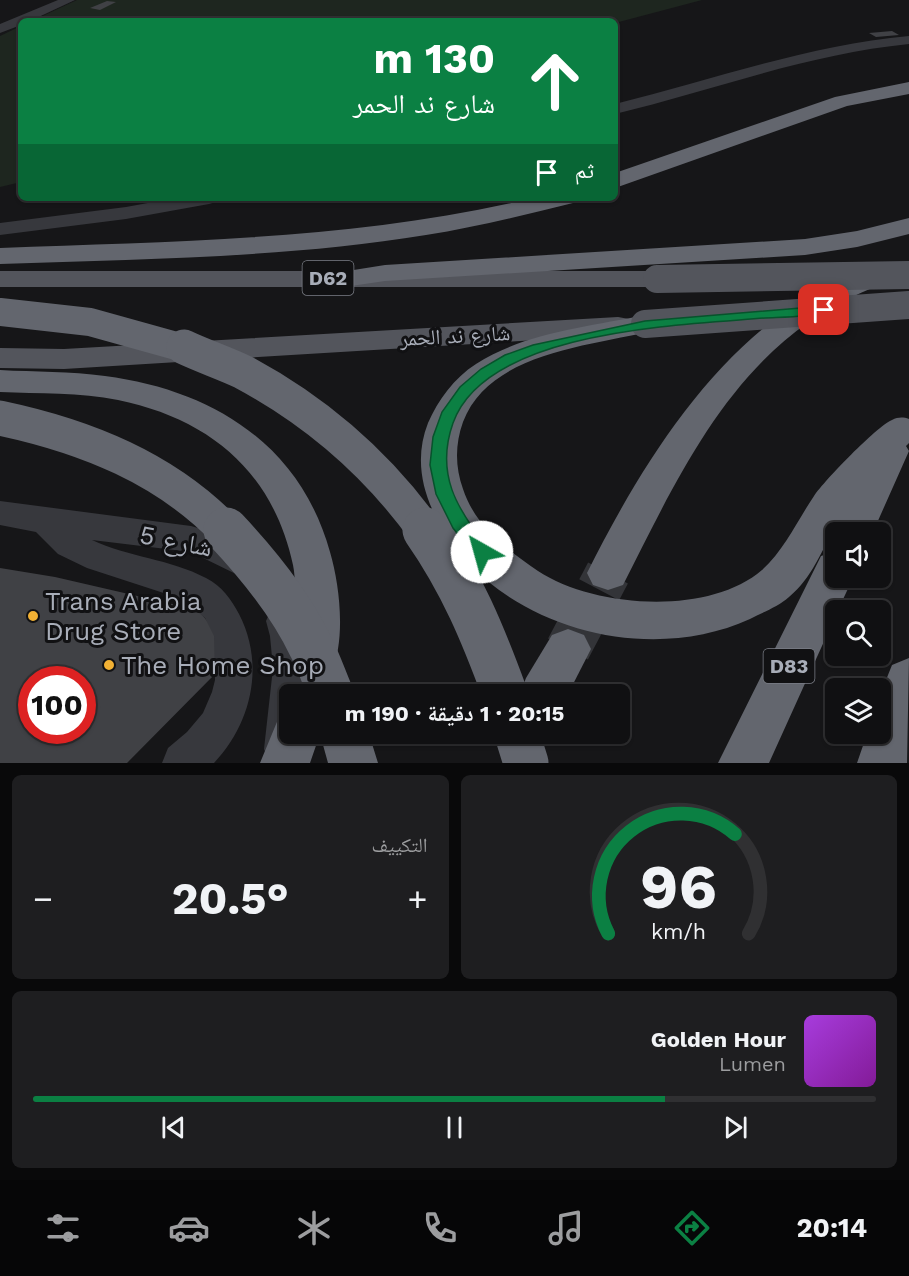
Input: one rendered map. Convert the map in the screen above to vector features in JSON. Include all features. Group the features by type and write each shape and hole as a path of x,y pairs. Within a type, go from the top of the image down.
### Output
{"highway":[{"path":"618,180 842,101 909,88"},
{"path":"0,256 235,248 332,241 468,221 551,201"},
{"path":"351,278 385,273 805,247 857,239 909,226"},
{"path":"608,573 696,419 728,379 756,350 794,319 837,292 909,264"},
{"path":"0,312 72,319 136,331 196,350 254,376 309,410 362,453 410,508 456,577 496,664 502,684"},
{"path":"645,324 538,347 510,358 486,372 465,390 450,412 440,437 438,465 444,494 459,523 482,552 513,578 552,599 596,614 642,621 687,619 729,609 764,592 791,569 837,493 905,424"},
{"path":"0,381 78,385 153,396 186,408 216,424 244,443 268,467 288,495 304,528 314,567 318,610 315,659 309,684"},
{"path":"0,418 51,429 102,447 150,471 195,502 237,540 276,587 311,645 327,684"},
{"path":"858,522 905,424"},
{"name":"D83","path":"742,763 826,588"},
{"path":"548,684 567,649"},
{"path":"882,763 909,680"},
{"path":"284,763 292,744"},
{"path":"348,744 353,763"},
{"path":"507,763 517,744"},
{"path":"520,744 526,763"}],"main road":[{"name":"D62","path":"0,279 657,279 909,275"},
{"name":"شارع ند الحمر","path":"0,358 76,359 645,324 909,305"}],"street":[{"path":"0,23 55,0"},
{"path":"26,18 69,0"},
{"path":"0,29 18,21"},
{"path":"618,108 819,51 863,43 909,40"},
{"path":"0,229 126,213 192,201"},
{"name":"شارع 5","path":"0,513 46,521 194,539 227,551 254,574 277,604 289,632 291,668 284,763"},
{"path":"46,521 54,533 80,552 180,580 202,592 219,610 230,633 236,659 233,689 222,720 207,740 183,763"}],"shaded area":[{"path":"77,0 702,0 618,22 618,18 38,18"},
{"path":"18,27 18,183 0,187 0,36"}],"building":[{"path":"107,1 116,2 100,10 90,8"},
{"path":"892,31 899,35 876,37 869,33"},
{"name":"The Home Shop","path":"0,568 55,577 198,610 218,634 223,655 214,675 127,763 0,763"}],"tunnel":[{"path":"568,649 608,573"}],"place":[{"name":"Trans Arabia Drug Store","path":"33,616"},
{"name":"The Home Shop","path":"109,665"}],"route":[{"path":"482,552 459,523 451,508 444,494 438,465 440,437 450,412 465,390 486,372 510,358 538,347 645,324 824,310"}]}
